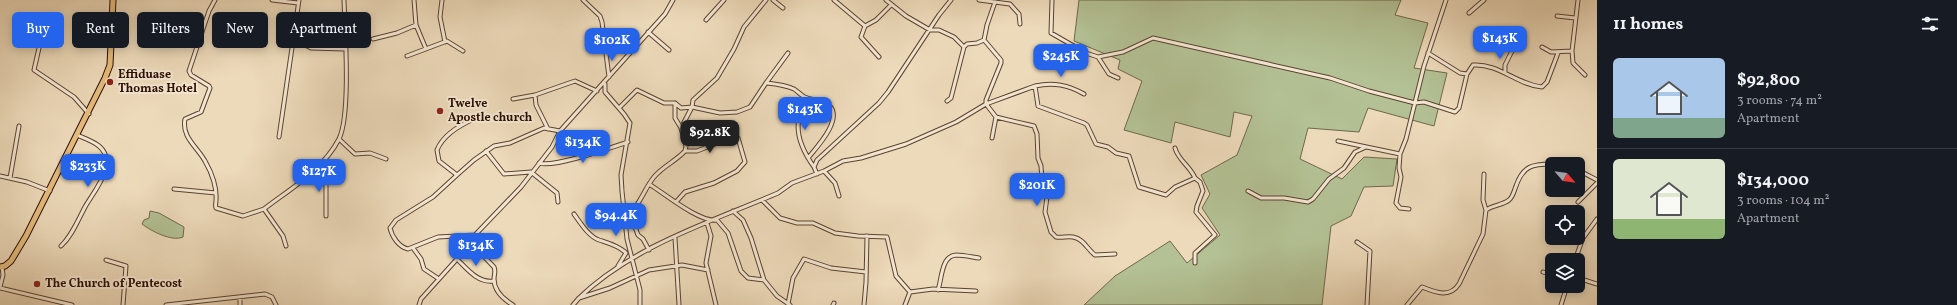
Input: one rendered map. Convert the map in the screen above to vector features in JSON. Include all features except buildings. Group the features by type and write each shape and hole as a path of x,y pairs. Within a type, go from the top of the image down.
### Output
{"main road":[{"path":"1,267 11,261 50,191 77,135 89,114 110,65 113,0"}],"street":[{"path":"215,0 209,11 189,71 191,75 210,88 201,112 187,118 184,122 188,138 207,164 216,194 215,207 230,214 243,216 264,209 317,168 339,139 344,112 346,49 344,0"},
{"path":"272,0 298,1 297,12"},
{"path":"414,0 416,25 426,48"},
{"path":"442,0 440,17 445,42"},
{"path":"583,0 600,16 602,22 609,77 604,86 605,92 630,123 628,142 621,176 627,239 640,290 640,305"},
{"path":"418,305 421,299 458,258 475,235 522,187 531,172 552,147 560,131 598,91 665,14 673,0"},
{"path":"706,20 724,0"},
{"path":"681,128 692,107 693,100 720,74 744,27 766,0"},
{"path":"773,0 783,8"},
{"path":"834,0 865,26"},
{"path":"886,0 891,5 930,30 938,30 954,37 964,47"},
{"path":"814,167 822,154 888,92 952,0"},
{"path":"979,0 1006,2 1013,6 1019,14 1020,24"},
{"path":"1052,0 1051,33 1086,53 1098,56 1123,52 1152,38 1330,78 1415,103 1424,102 1455,112 1459,108 1470,67 1483,64 1525,82 1542,87 1547,82 1558,52"},
{"path":"1409,209 1400,208 1396,203 1401,177 1399,168 1400,154 1406,139 1428,53 1446,0"},
{"path":"1469,13 1484,0"},
{"path":"1578,0 1572,51 1573,63 1584,76"},
{"path":"947,101 951,98 964,47 966,44 977,44 984,40 987,25 995,2"},
{"path":"879,57 861,37 865,26 876,20 891,5"},
{"path":"1557,16 1575,18"},
{"path":"373,39 397,33 416,25"},
{"path":"648,32 669,50"},
{"path":"984,40 1002,63 986,104"},
{"path":"408,56 445,42 449,42 463,51"},
{"path":"1542,47 1547,51 1572,51"},
{"path":"39,48 34,70 74,97 89,114"},
{"path":"279,137 292,48"},
{"path":"311,48 346,49"},
{"path":"1505,73 1505,65 1513,49"},
{"path":"619,108 637,90 664,103 674,103 681,108 692,107 720,113 737,112 750,107 788,53"},
{"path":"1428,53 1460,73 1468,74"},
{"path":"1098,56 1109,74 1118,78"},
{"path":"513,99 535,94 575,81 598,91"},
{"path":"766,83 792,88 803,96 823,102 830,106 833,111 831,125 824,139 808,158"},
{"path":"573,305 598,280 632,258 733,211 778,193 792,183 824,171 843,161 861,158 920,138 956,122 986,104 1035,86 1045,84 1070,86 1084,94"},
{"path":"1035,86 1038,106 1084,123 1087,125 1096,144 1108,147 1116,153 1129,156 1139,187 1166,195 1175,187 1195,178"},
{"path":"535,94 536,105 548,129"},
{"path":"803,96 803,106 797,129 798,137 814,167 816,174"},
{"path":"674,103 675,118 681,128 686,151"},
{"path":"986,104 996,117 1034,126 1037,134 1038,158 1047,198 1044,212 1052,233 1056,237 1073,237 1079,240 1084,243 1095,255 1115,254"},
{"path":"992,138 996,117"},
{"path":"457,175 439,161 437,150 442,141 456,129 476,118"},
{"path":"10,178 19,126"},
{"path":"475,235 453,238 438,237 408,249 399,245 390,228 396,220 433,197 457,175 494,146 510,143 538,130 548,129 560,131"},
{"path":"61,246 67,241 87,203 99,185 106,166 106,161 101,147 77,135"},
{"path":"630,214 642,198 649,184 665,166 686,151 698,151 735,136 738,138 745,162 737,171 714,183 685,192 676,202"},
{"path":"339,139 355,154 370,153 386,159"},
{"path":"1338,141 1400,154"},
{"path":"538,163 549,164 594,154 628,142"},
{"path":"1248,190 1261,198 1284,198 1308,202 1313,199 1329,179 1344,168 1355,152 1366,147"},
{"path":"1175,148 1177,155 1192,170 1195,178 1200,182 1203,191 1196,212 1215,236 1195,253 1195,263"},
{"path":"486,151 504,174 531,172 556,193 558,202"},
{"path":"1486,210 1499,203 1508,201 1515,191 1520,176 1528,168 1534,165 1545,164"},
{"path":"317,168 326,185 326,216"},
{"path":"824,171 835,183 839,196"},
{"path":"1407,305 1422,287 1446,294 1454,291 1460,284 1483,234 1486,210 1483,200 1484,174"},
{"path":"1585,174 1597,180"},
{"path":"0,176 50,191"},
{"path":"1578,202 1597,183"},
{"path":"649,184 690,212 701,216 709,222 710,236 706,256 716,305"},
{"path":"174,189 216,194"},
{"path":"762,200 780,218 797,223 813,223 835,233 888,238 896,276 910,292"},
{"path":"264,209 283,236 286,246"},
{"path":"733,211 743,220 749,232 764,280 777,296 789,304 793,278 804,259 831,268 866,272"},
{"path":"625,213 630,214"},
{"path":"574,214 587,231 598,240 607,241 625,252 626,254 617,268"},
{"path":"630,214 638,235 643,239 649,250"},
{"path":"1585,235 1597,219"},
{"path":"709,222 717,220 728,233 741,271 748,278 764,280"},
{"path":"864,305 867,236"},
{"path":"453,238 458,249 458,258 478,278 488,282 494,280"},
{"path":"674,238 676,244 675,266 678,305"},
{"path":"470,242 494,267 496,272 494,280 500,295 513,305"},
{"path":"1357,242 1370,251 1367,305"},
{"path":"413,248 421,259 424,269 439,279"},
{"path":"938,290 944,264 947,259 956,255 979,258"},
{"path":"106,260 126,266 123,305"},
{"path":"579,298 610,288 649,270 684,265 708,270"},
{"path":"1,267 4,276 0,288 65,305 72,305"},
{"path":"1585,280 1597,284"},
{"path":"910,292 938,290 976,291"},
{"path":"905,305 910,292"},
{"path":"1561,305 1565,293"},
{"path":"166,305 270,295 276,305"},
{"path":"240,297 240,305"}],"green space":[{"path":"1079,0 1401,0 1395,15 1428,23 1414,68 1447,73 1434,126 1368,108 1359,132 1308,128 1300,159 1342,179 1364,157 1397,159 1393,186 1364,187 1351,216 1331,226 1322,305 1084,305 1115,276 1170,241 1187,263 1220,235 1202,208 1210,194 1201,175 1237,155 1252,116 1234,112 1230,137 1175,122 1171,143 1124,130 1142,81 1118,69 1120,60 1074,41"},
{"path":"150,211 159,213 184,227 183,237 168,237 156,233 142,224 144,220 149,218"}],"place":[{"name":"Effiduase Thomas Hotel","path":"110,82"},
{"name":"Twelve Apostle church","path":"440,111"},
{"name":"The Church of Pentecost","path":"37,284"}]}
